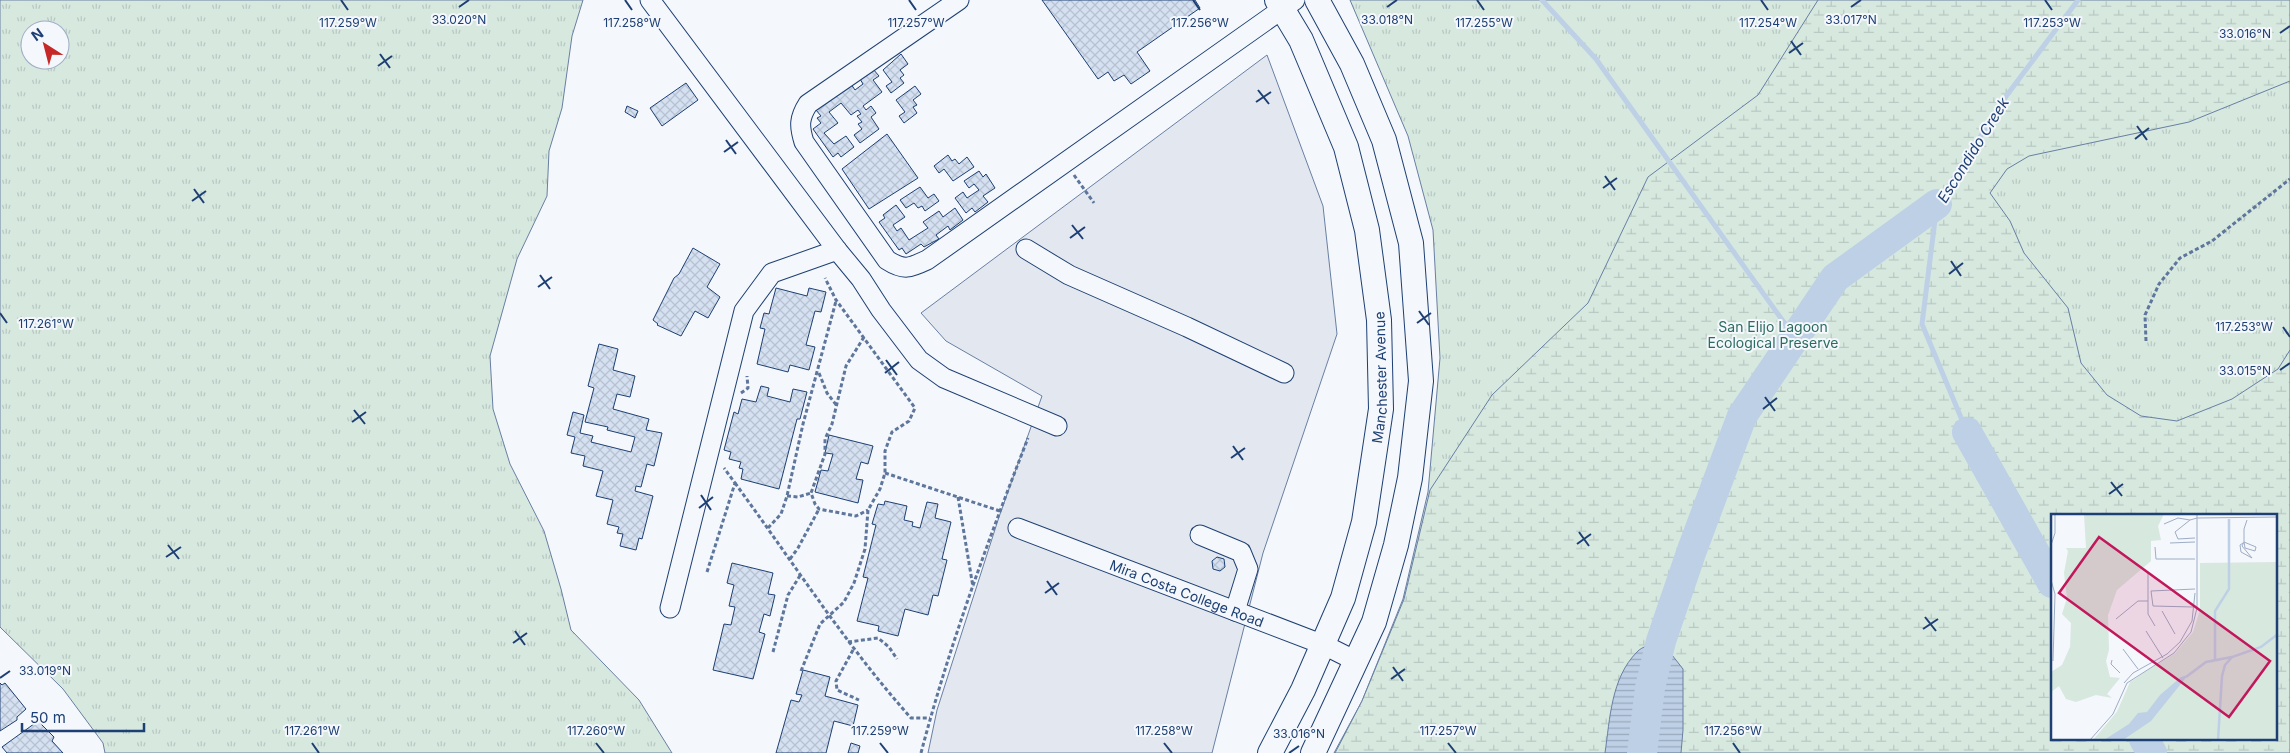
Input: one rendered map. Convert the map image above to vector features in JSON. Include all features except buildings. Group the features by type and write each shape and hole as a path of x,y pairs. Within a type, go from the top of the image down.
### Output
{"main road":[{"path":"1313,753 1374,622 1396,545 1410,478 1420,381 1411,243 1386,149 1352,64 1318,0"},
{"name":"Manchester Avenue","path":"1270,753 1304,690 1343,598 1364,522 1381,409 1379,320 1367,230 1346,147 1285,3"}],"street":[{"path":"650,0 837,250 862,279 881,310 919,360 944,378 1057,426"},
{"path":"959,0 808,104 801,116 800,128 804,142 887,260 898,267 911,268 927,260 1065,163 1285,3"},
{"path":"1026,249 1069,275 1187,326 1284,373"},
{"path":"670,608 744,311 772,273 837,250"},
{"name":"Mira Costa College Road","path":"1018,528 1324,645 1356,661"},
{"path":"1200,535 1241,552 1248,569 1235,611"}],"path":[{"path":"1065,163 1094,203"},
{"path":"2146,341 2145,315 2159,284 2180,258 2212,241 2290,179"},
{"path":"801,671 820,624 844,602 854,583 865,548 868,510 880,490 885,473 885,451 892,432 909,422 915,408 836,300 825,278"},
{"path":"768,528 781,514 787,496 803,424 819,372 836,300"},
{"path":"864,337 846,366 832,424 825,439 825,454 810,493 819,509 856,516 868,510"},
{"path":"819,372 827,393 837,406"},
{"path":"737,396 748,388 747,373"},
{"path":"921,753 930,718 973,587 1028,438"},
{"path":"722,463 724,469 801,574 853,650 911,718 930,718"},
{"path":"885,473 1000,511"},
{"path":"707,572 735,482"},
{"path":"787,496 798,497 810,493"},
{"path":"958,498 973,587"},
{"path":"790,559 819,509"},
{"path":"773,652 788,595 801,574"},
{"path":"848,642 878,638 889,647 897,659"},
{"path":"853,650 836,681 836,690 859,700"}],"green space":[{"path":"0,0 583,0 572,36 562,108 549,151 547,196 517,259 490,356 493,409 510,464 544,531 571,630 639,700 672,753 105,753 103,743 63,689 0,627"},
{"name":"San Elijo Lagoon Ecological Preserve","path":"1350,0 2290,0 2290,753 1334,753 1362,701 1403,599 1428,492 1440,358 1433,230 1408,136"},
{"name":"San Elijo Lagoon Ecological Preserve","path":"1818,0 2290,0 2290,81 2189,122 2029,156 2007,169 1990,193 2010,221 2024,253 2068,308 2081,363 2107,395 2141,416 2177,421 2232,399 2278,369 2290,350 2290,753 1335,753 1362,701 1404,599 1430,490 1492,395 1588,303 1648,177 1758,95"}],"shaded area":[{"path":"1267,55 1323,206 1337,334 1263,553 1212,753 928,753 937,710 999,517 1042,396 946,341 921,313"}],"water":[{"path":"1661,641 1683,669 1681,753 1605,753 1613,700 1628,662 1639,650"}],"waterway":[{"path":"1542,0 1596,59 1795,338"},
{"name":"Escondido Creek","path":"1967,432 1922,324 1937,204 2007,95 2078,0"},
{"path":"1642,753 1650,688 1661,641 1692,550 1742,416 1835,278 1937,204"},
{"path":"1967,432 2051,581"},
{"path":"2145,740 2152,753"}]}
